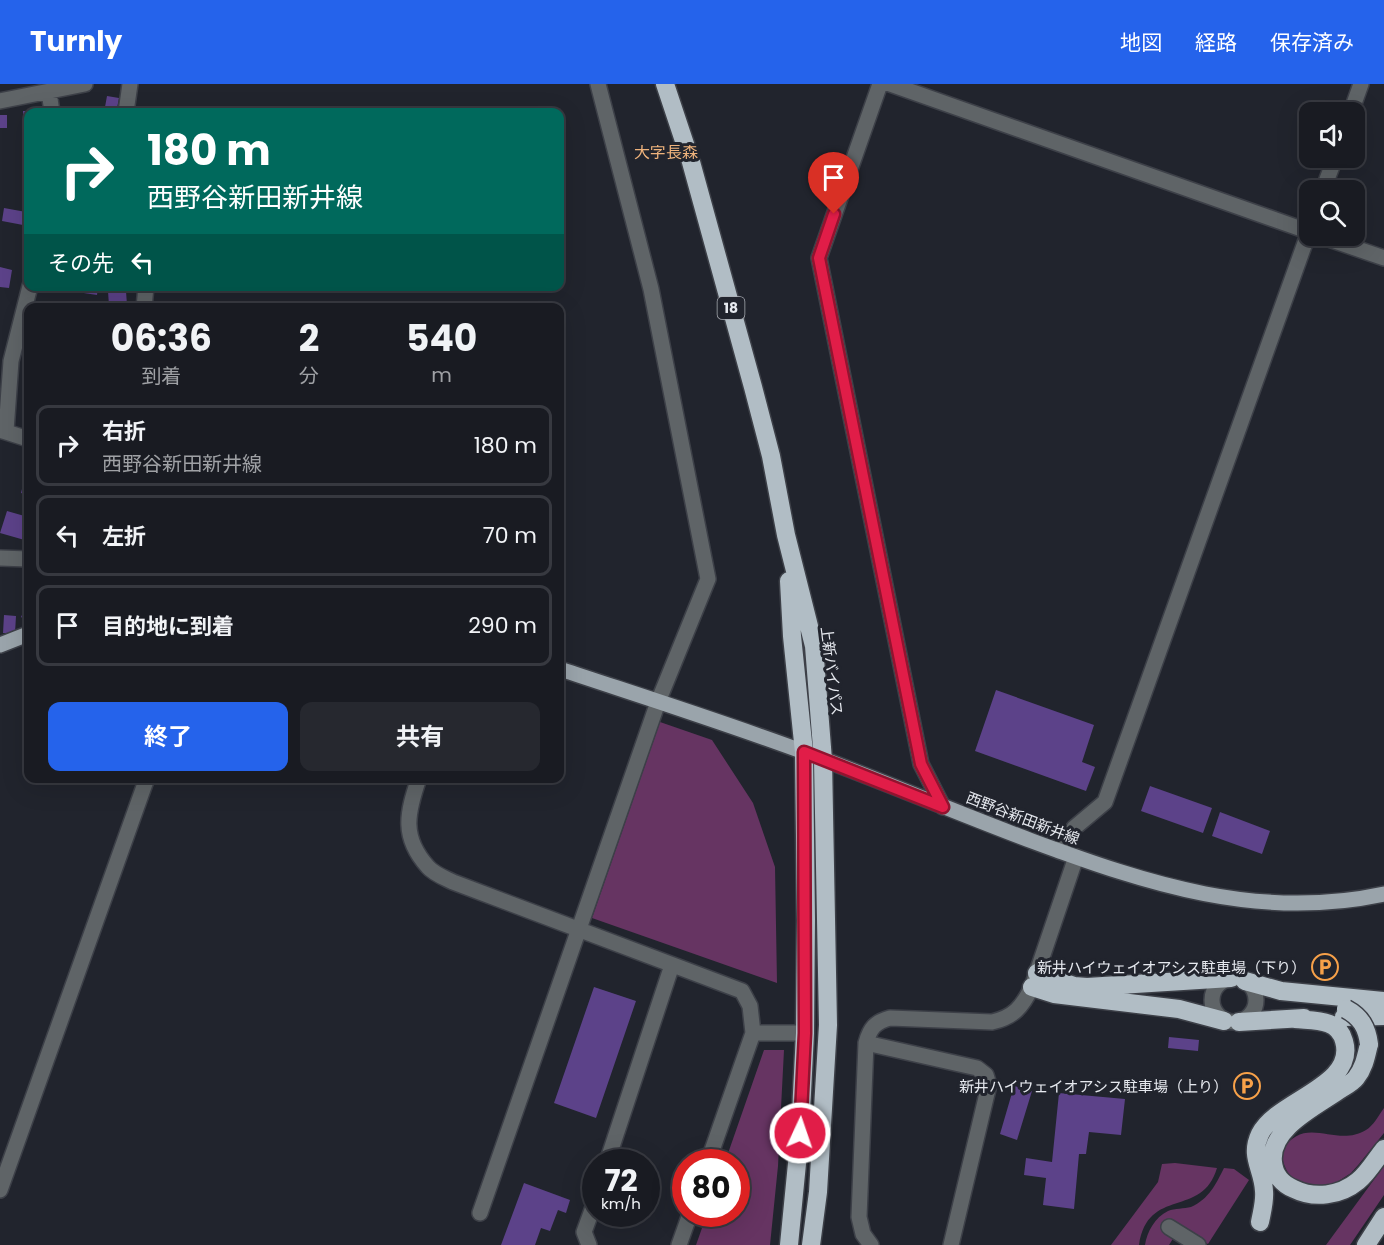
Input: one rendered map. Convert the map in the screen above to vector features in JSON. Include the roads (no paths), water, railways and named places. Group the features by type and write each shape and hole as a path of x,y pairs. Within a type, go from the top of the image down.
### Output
{"highway":[{"name":"上新バイパス","path":"665,84 691,162 753,387 771,456 786,535 814,646 823,760 828,1025 818,1192 811,1245"},
{"name":"上新バイパス","path":"786,535 792,636 804,752 805,1033 800,1133 789,1245"},
{"path":"1034,980 1087,987 1238,980 1346,1009 1355,1014 1365,1026 1369,1044 1365,1064 1355,1080 1286,1127 1273,1145 1274,1170 1280,1180 1290,1188 1317,1196 1331,1194 1359,1181 1384,1149"},
{"path":"1034,980 1054,994 1179,1009 1232,1022 1384,1016"},
{"path":"1281,991 1384,1001"},
{"path":"1260,1222 1265,1203 1264,1189 1255,1156 1261,1131 1272,1119 1332,1078 1342,1067 1345,1059 1345,1043 1336,1027 1326,1022 1294,1019"},
{"path":"1366,1245 1384,1217"}],"main road":[{"path":"0,645 24,636"},
{"name":"西野谷新田新井線","path":"564,670 804,752 1076,858 1174,888 1238,901 1273,904 1345,901 1384,894"}],"street":[{"path":"0,101 85,84"},
{"path":"127,108 130,84"},
{"path":"480,1213 658,702 708,579 651,289 598,84"},
{"path":"880,84 819,258 921,764 943,807"},
{"path":"890,84 1299,227"},
{"path":"1355,102 1361,84"},
{"path":"49,92 51,108"},
{"path":"1059,851 1074,828 1105,802 1307,246"},
{"path":"1351,246 1384,258"},
{"path":"24,310 11,361 3,431 24,438"},
{"path":"0,558 24,559"},
{"path":"0,1190 145,783"},
{"path":"418,783 410,805 407,827 429,869 453,882 742,991 750,1006 753,1033 713,1149"},
{"path":"871,1245 863,1234 860,1217 866,1043 869,1030 878,1021 890,1017 992,1023 1005,1020 1015,1013 1023,1005 1034,980 1076,858"},
{"path":"611,1149 672,965"},
{"path":"1238,980 1255,992 1257,1000 1252,1014 1232,1022 1214,1011 1212,997 1218,984 1238,980"},
{"path":"753,1033 805,1033"},
{"path":"866,1043 976,1068 986,1075 989,1086 951,1245"},
{"path":"586,1227 584,1232 589,1245"},
{"path":"680,1245 686,1227"},
{"path":"1176,1236 1198,1245"}],"place":[{"name":"新井ハイウェイオアシス駐車場（下り）","path":"1325,967"},
{"name":"新井ハイウェイオアシス駐車場（上り）","path":"1247,1086"}],"district":[{"name":"大字長森","path":"666,152"}]}
